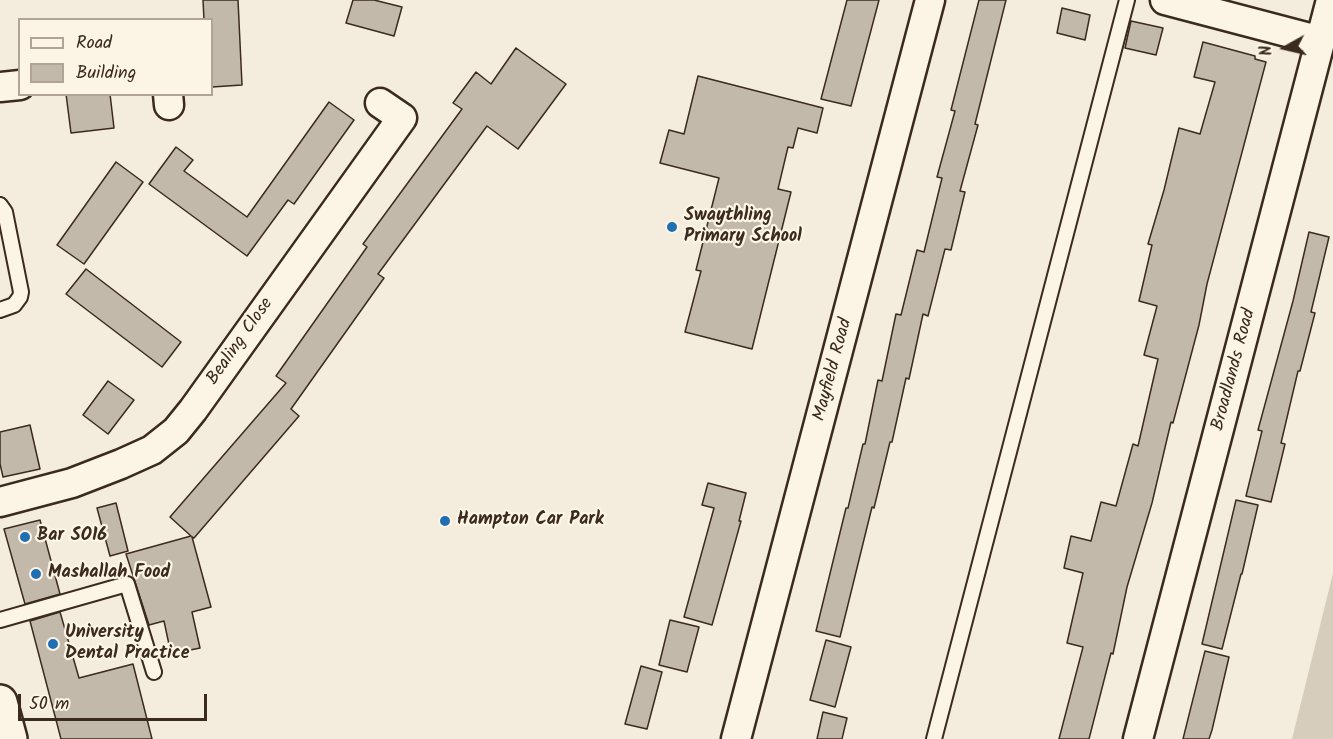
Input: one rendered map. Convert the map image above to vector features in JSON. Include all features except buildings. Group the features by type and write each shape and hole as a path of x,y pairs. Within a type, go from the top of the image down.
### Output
{"main road":[{"path":"0,702 10,739"}],"street":[{"name":"Mayfield Road","path":"736,739 930,0"},
{"path":"1165,0 1321,41"},
{"name":"Broadlands Road","path":"1138,739 1331,0"},
{"path":"0,87 18,85"},
{"name":"Bealing Close","path":"0,502 72,483 122,464 152,450 176,431 402,118 380,103"}],"lane":[{"path":"934,739 1127,0"},
{"path":"0,205 5,212 21,292 14,305 0,310"},
{"path":"0,620 127,584 154,672"}],"shaded area":[{"path":"1333,573 1333,739 1292,739"}],"place":[{"name":"Swaythling Primary School","path":"672,227"},
{"name":"Hampton Car Park","path":"445,521"},
{"name":"Bar SO16","path":"25,537"},
{"name":"Mashallah Food","path":"36,574"},
{"name":"University Dental Practice","path":"53,644"}]}
